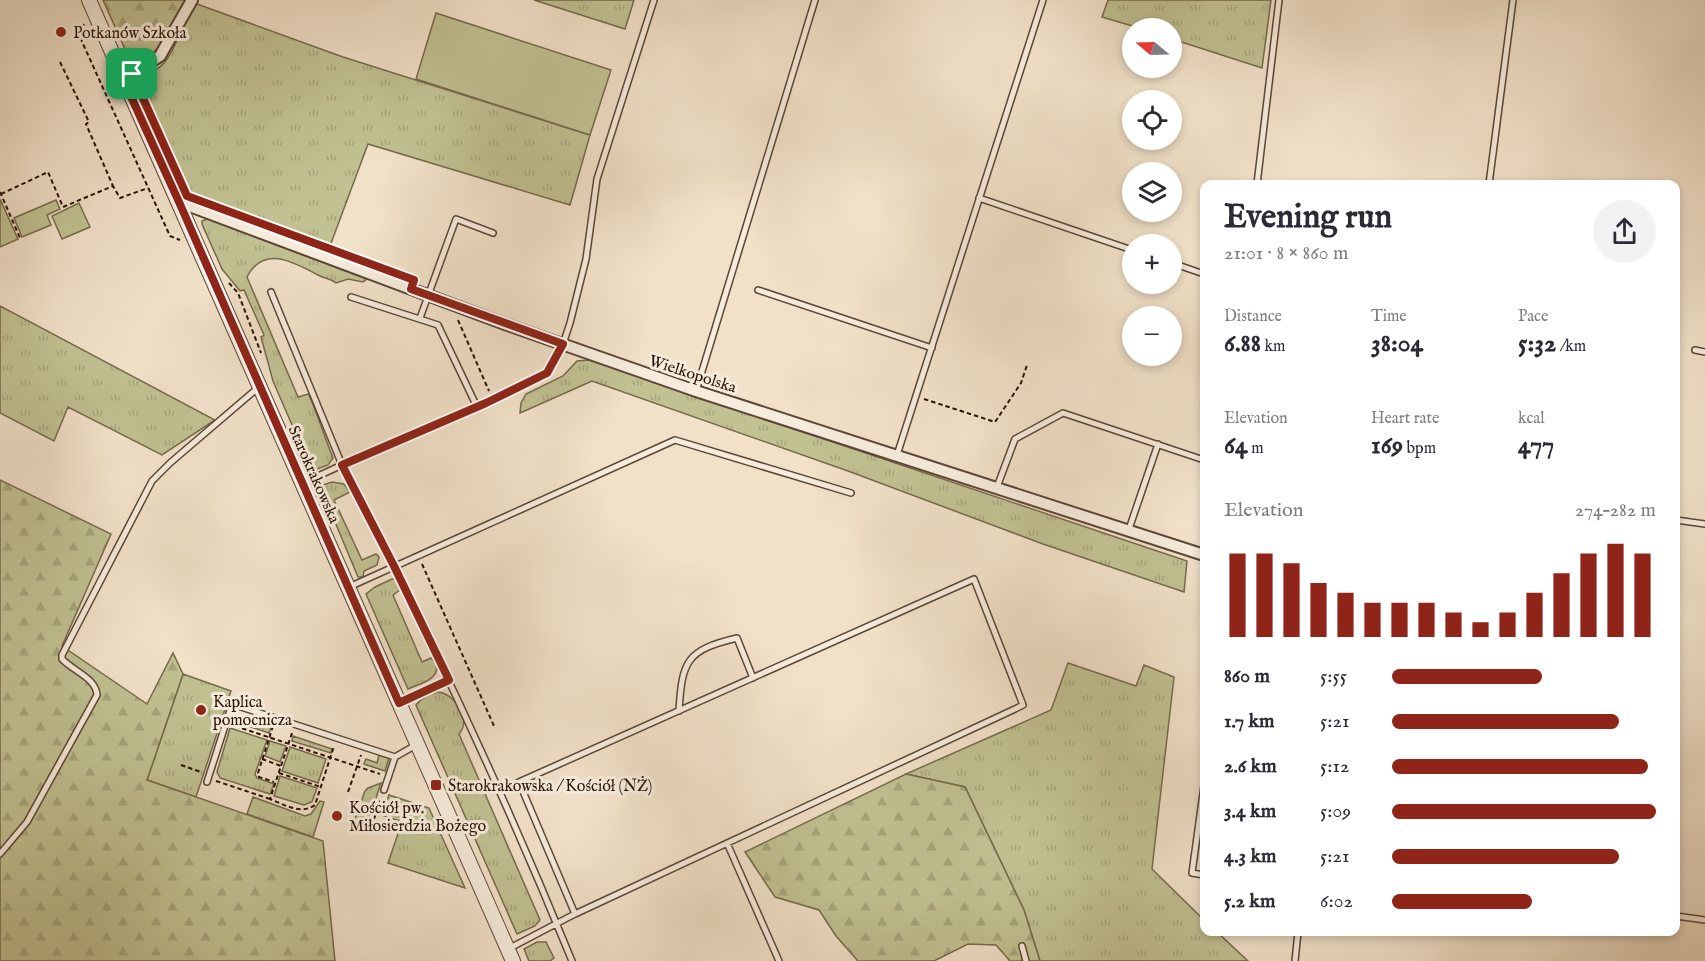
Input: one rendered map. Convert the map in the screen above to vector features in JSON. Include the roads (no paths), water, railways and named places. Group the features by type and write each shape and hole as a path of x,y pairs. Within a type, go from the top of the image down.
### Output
{"street":[{"name":"Starokrakowska","path":"89,0 511,957"},
{"path":"123,79 160,56 192,0"},
{"name":"Wielkopolska","path":"179,202 428,295 696,391 1200,554"}],"lane":[{"path":"301,484 477,407 547,373 563,344 586,259 597,179 654,0"},
{"path":"696,391 815,0"},
{"path":"897,455 1043,0"},
{"path":"1257,180 1279,0"},
{"path":"1490,180 1513,0"},
{"path":"980,198 1122,247"},
{"path":"420,318 456,219 493,233"},
{"path":"1182,266 1200,272"},
{"path":"758,290 932,348"},
{"path":"272,292 342,465 449,680 572,961"},
{"path":"351,297 438,325 477,407"},
{"path":"1695,350 1705,352"},
{"path":"0,854 27,822 98,694 94,683 68,665 62,659 62,655 152,481 259,387"},
{"path":"997,487 1015,439 1063,413 1200,459"},
{"path":"347,587 675,440 851,493"},
{"path":"1129,530 1158,444"},
{"path":"1680,521 1705,524"},
{"path":"511,957 575,914 1023,705 974,579 519,782 575,914"},
{"path":"679,711 680,689 685,668 697,651 737,638 753,678"},
{"path":"399,703 449,680"},
{"path":"208,778 232,704 395,757"},
{"path":"384,790 395,757 418,745"},
{"path":"1200,815 1192,873 1200,874"},
{"path":"727,843 779,961"},
{"path":"1680,917 1705,920"},
{"path":"1295,961 1298,936"},
{"path":"1022,946 1026,961"}],"place":[{"name":"Potkanów Szkoła","path":"61,32"},
{"name":"Kaplica pomocnicza","path":"201,710"},
{"name":"Starokrakowska / Kościół (NŻ)","path":"436,785"},
{"name":"Kościół pw. Miłosierdzia Bożego","path":"337,816"}]}
